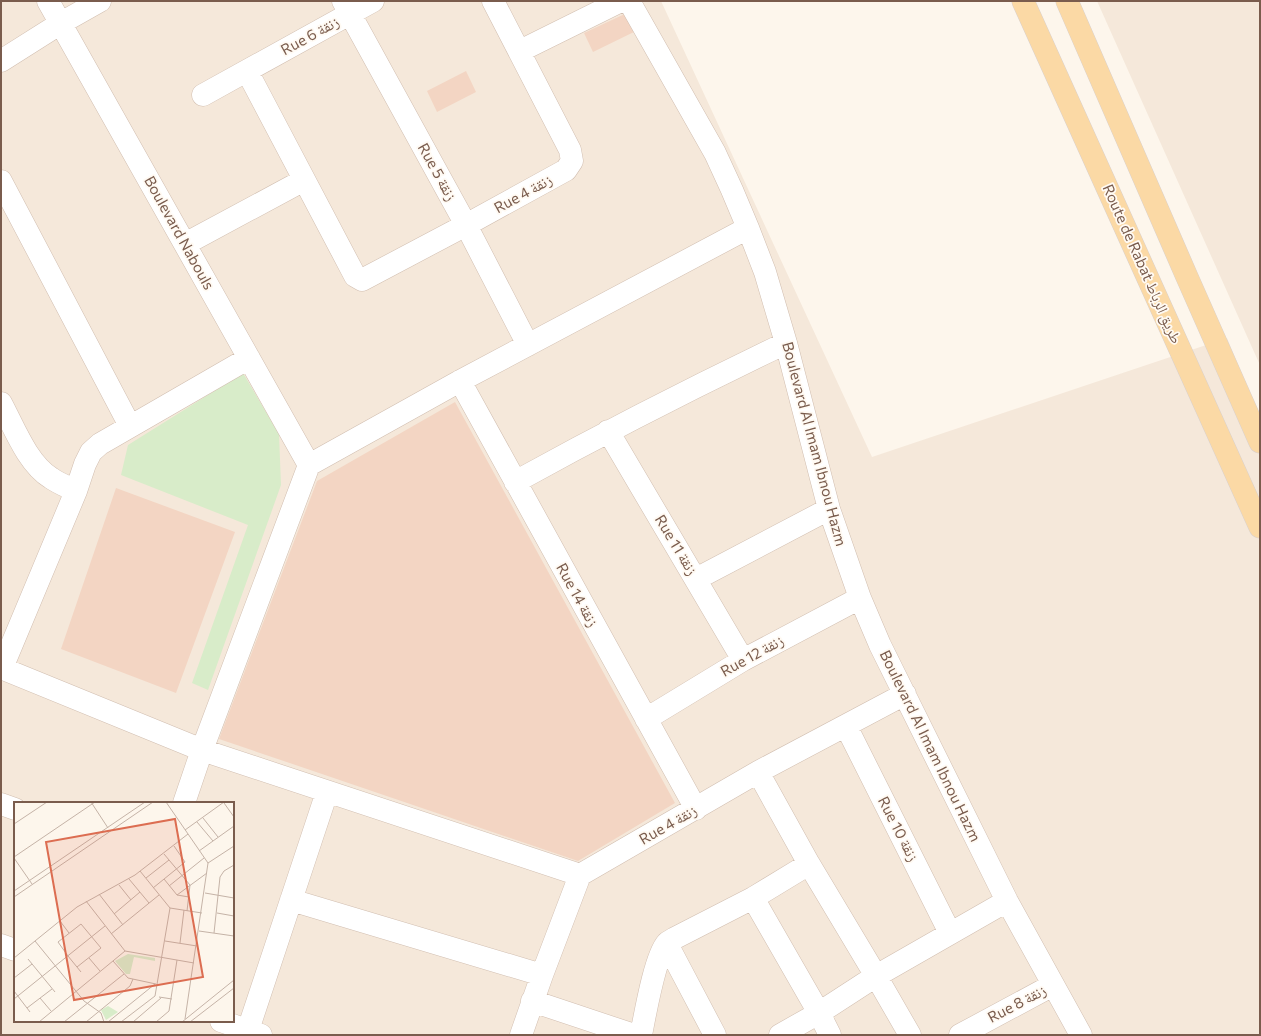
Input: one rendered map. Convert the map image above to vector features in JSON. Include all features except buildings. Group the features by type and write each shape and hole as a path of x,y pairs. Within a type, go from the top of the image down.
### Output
{"main road":[{"name":"Route de Rabat طريق الرباط","path":"1023,1 1260,527"},
{"path":"1067,1 1260,442"}],"street":[{"name":"Boulevard Nabouls","path":"48,1 309,465"},
{"path":"1,61 61,23 100,1"},
{"name":"Rue 6 زنقة","path":"203,94 247,71 346,7 373,1"},
{"name":"Rue 4 زنقة","path":"304,180 355,276 362,280 566,170 572,160 570,150 493,1"},
{"path":"520,51 621,1"},
{"name":"Boulevard Al Imam Ibnou Hazm","path":"629,1 715,153 748,228 765,272 786,343 829,509 860,598 880,646 1007,901 1081,1035"},
{"name":"Rue 5 زنقة","path":"346,7 466,225 528,346"},
{"path":"185,244 304,180 247,71"},
{"path":"1,181 130,426"},
{"path":"184,802 202,750 309,465 460,381 748,228"},
{"path":"514,482 608,431 712,378 786,343"},
{"path":"249,358 130,426 100,444 91,452 85,464 76,491 3,657 202,750 580,875 532,1001 521,1035"},
{"name":"Rue 14 زنقة","path":"460,381 514,482 696,809"},
{"path":"1,403 28,453 39,468 50,478 76,491"},
{"name":"Rue 11 زنقة","path":"608,431 743,660"},
{"path":"696,579 829,509"},
{"name":"Rue 12 زنقة","path":"646,719 743,660 860,598"},
{"name":"Rue 4 زنقة","path":"580,875 758,772 905,694"},
{"name":"Rue 10 زنقة","path":"846,726 950,933"},
{"path":"758,772 809,864 910,1035"},
{"path":"224,1022 254,1033 291,900 327,792"},
{"path":"1,804 14,809"},
{"path":"641,1035 660,955 667,944 675,938 753,898 809,864"},
{"path":"753,898 830,1035"},
{"path":"291,900 542,975"},
{"path":"780,1035 819,1013 876,976 1007,901"},
{"path":"667,944 715,1035"},
{"path":"1,946 14,950"},
{"name":"Rue 8 زنقة","path":"960,1035 1053,984"},
{"path":"532,1001 634,1035"}],"shaded area":[{"path":"1,1 661,1 872,457 1227,338 1260,418 1260,1035 1,1035"},
{"path":"1097,1 1260,1 1260,365 1255,354"}],"green space":[{"path":"243,373 279,434 281,485 208,690 192,683 248,525 121,475 128,445"}]}
